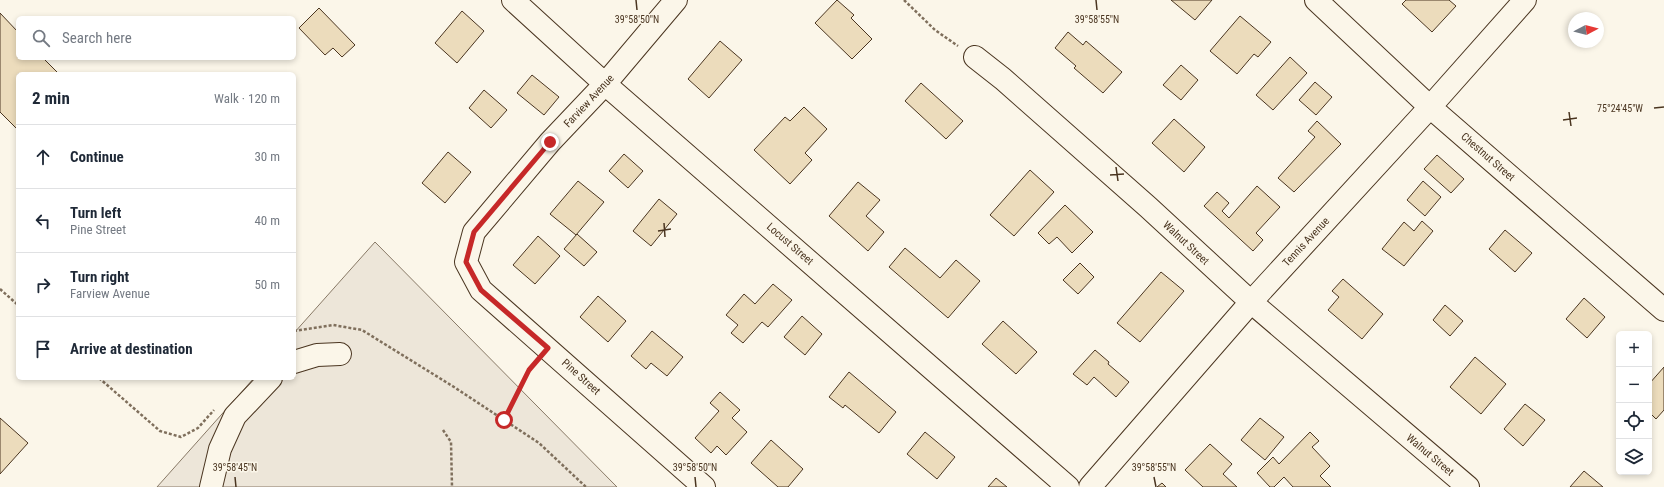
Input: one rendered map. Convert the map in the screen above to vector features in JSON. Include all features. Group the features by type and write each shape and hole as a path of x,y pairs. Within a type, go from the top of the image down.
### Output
{"street":[{"name":"Locust Street","path":"513,0 605,84 1068,487"},
{"name":"Farview Avenue","path":"466,262 474,232 550,142 605,84 676,0"},
{"name":"Chestnut Street","path":"1316,0 1430,107 1664,310"},
{"name":"Tennis Avenue","path":"1090,487 1250,302 1430,107 1525,0"},
{"name":"Walnut Street","path":"975,57 1003,79 1148,207 1250,302 1468,487"},
{"name":"Pine Street","path":"466,262 481,290 704,487"},
{"path":"296,361 317,355 340,354"},
{"path":"211,487 220,449 235,416 269,380"}],"path":[{"path":"904,0 935,30 975,57"},
{"path":"0,289 16,303"},
{"path":"296,331 332,325 362,330 454,387 538,443 586,487"},
{"path":"504,420 529,370 548,348"},
{"path":"101,380 160,431 181,437 198,428 217,406"},
{"path":"443,430 451,442 452,487"}],"shaded area":[{"path":"375,242 617,487 157,487 252,380 296,380 296,331"}],"building":[{"path":"837,0 854,15 851,18 872,39 852,59 815,23"},
{"path":"1171,0 1212,0 1195,20"},
{"path":"1406,0 1449,0 1456,6 1432,32 1402,4"},
{"path":"319,8 355,45 342,57 333,48 325,55 299,28"},
{"path":"462,11 484,31 457,63 435,43"},
{"path":"0,13 16,30 16,60 45,60 57,72 16,72 16,128 0,112"},
{"path":"1240,16 1271,42 1258,57 1254,54 1237,74 1210,51"},
{"path":"1068,32 1083,45 1086,41 1122,72 1103,93 1074,68 1076,66 1055,48"},
{"path":"720,41 742,60 709,98 688,79"},
{"path":"1290,57 1307,73 1273,110 1256,95"},
{"path":"1181,65 1198,80 1181,100 1163,85"},
{"path":"532,75 559,97 544,115 517,93"},
{"path":"1315,82 1332,97 1316,115 1299,100"},
{"path":"921,83 963,121 946,139 905,101"},
{"path":"484,90 507,110 491,128 469,108"},
{"path":"804,107 827,129 805,153 812,160 790,184 754,150 785,117 790,121"},
{"path":"1174,119 1205,147 1184,172 1152,143"},
{"path":"1317,121 1341,144 1294,192 1278,178 1315,137 1308,131"},
{"path":"448,152 471,172 445,203 422,183"},
{"path":"624,154 643,171 628,188 609,171"},
{"path":"1437,155 1464,179 1451,193 1424,169"},
{"path":"1030,170 1054,192 1014,236 990,215"},
{"path":"578,181 604,202 576,235 550,214"},
{"path":"1423,181 1441,197 1425,216 1407,200"},
{"path":"858,182 880,200 866,216 884,232 868,251 829,216"},
{"path":"1257,186 1280,207 1256,233 1263,240 1253,251 1204,206 1217,192 1229,203 1222,211 1229,218"},
{"path":"659,199 677,214 651,246 633,231"},
{"path":"1065,205 1093,232 1072,253 1057,237 1049,244 1038,233"},
{"path":"1422,221 1433,231 1404,266 1382,249 1404,222 1414,231"},
{"path":"1505,230 1532,253 1515,272 1489,249"},
{"path":"577,234 597,252 584,266 564,249"},
{"path":"538,236 560,256 535,284 513,265"},
{"path":"905,248 940,278 956,260 980,281 948,318 889,267"},
{"path":"1080,263 1094,277 1078,294 1063,280"},
{"path":"1161,272 1184,291 1140,342 1117,323"},
{"path":"1343,279 1383,314 1362,339 1328,310 1339,297 1332,291"},
{"path":"773,284 792,300 768,327 762,322 743,343 731,333 738,325 726,315 744,294 755,304"},
{"path":"598,296 626,321 608,342 580,317"},
{"path":"1584,298 1605,317 1587,338 1566,319"},
{"path":"1445,305 1463,321 1450,336 1433,320"},
{"path":"802,316 822,334 805,355 784,337"},
{"path":"1003,321 1037,352 1016,374 982,344"},
{"path":"652,331 683,357 667,376 651,363 646,369 631,356"},
{"path":"1095,350 1109,362 1108,364 1129,382 1116,397 1094,377 1087,385 1073,374"},
{"path":"1475,357 1506,384 1481,414 1450,387"},
{"path":"1664,367 1664,410 1656,419 1652,415 1652,381"},
{"path":"849,372 896,412 879,433 845,405 843,408 829,397"},
{"path":"720,392 740,410 732,418 747,432 726,455 717,446 711,453 695,438 719,411 710,403"},
{"path":"1525,404 1545,420 1523,446 1504,429"},
{"path":"0,418 28,443 0,474"},
{"path":"1260,418 1284,437 1265,460 1241,440"},
{"path":"925,432 955,457 937,479 907,454"},
{"path":"1310,432 1319,441 1312,447 1330,466 1320,476 1331,487 1293,487 1284,477 1274,487 1270,487 1257,473 1273,457 1279,464"},
{"path":"771,440 803,469 788,487 778,487 751,463"},
{"path":"1210,444 1232,464 1223,474 1237,487 1203,487 1185,470"},
{"path":"1584,471 1603,487 1570,487"},
{"path":"996,478 1007,487 988,487"},
{"path":"1162,483 1166,487 1157,487"}],"route":[{"path":"504,420 529,370 548,348 481,290 466,262 474,232 550,142"}]}
